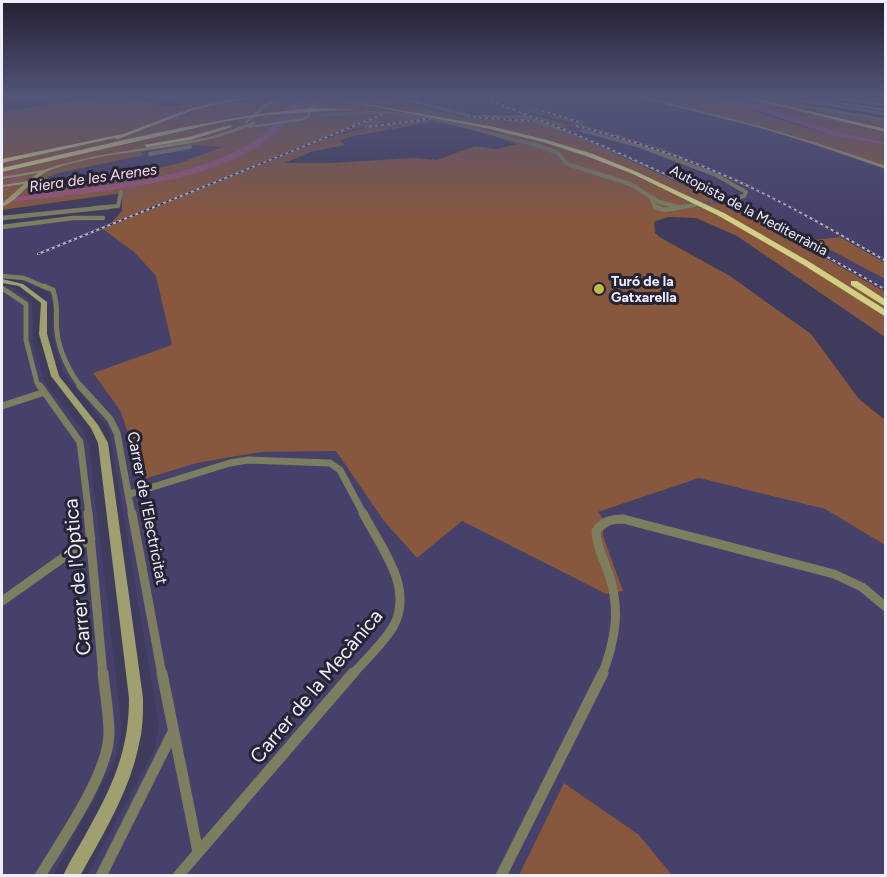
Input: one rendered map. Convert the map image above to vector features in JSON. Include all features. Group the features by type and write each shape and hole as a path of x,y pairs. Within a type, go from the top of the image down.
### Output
{"highway":[{"path":"2,161 106,137"},
{"path":"2,168 118,137"},
{"path":"2,168 137,137"},
{"path":"2,168 138,137"},
{"path":"2,168 188,137"},
{"path":"524,137 566,148"},
{"path":"529,137 566,148"},
{"name":"Autopista de la Mediterrània","path":"539,137 557,141 655,177 757,227 885,303"},
{"name":"Autopista de la Mediterrània","path":"566,148 653,181 763,238 885,314"}],"street":[{"path":"2,178 98,155 202,137"},
{"path":"156,147 208,137"},
{"path":"2,206 28,182 45,171 85,159 216,137"},
{"path":"508,137 552,150 562,156 567,164 589,169 630,184 652,199 655,207 660,210 695,205"},
{"path":"609,137 716,176 746,192 744,196 732,199"},
{"path":"792,137 885,167"},
{"path":"150,154 190,147"},
{"path":"22,174 33,175 35,178"},
{"path":"5,185 28,182"},
{"path":"5,185 21,187 20,191"},
{"path":"2,218 118,206 121,192"},
{"path":"2,227 77,218 103,218"},
{"name":"Carrer de l'Electricitat","path":"2,276 24,278 48,287 55,293 58,303 57,333 70,371 114,425 130,494 173,732 198,852"},
{"path":"2,281 21,285 44,302 43,334 52,370 58,383 95,427 103,443 136,698 134,740 123,776 71,876"},
{"name":"Carrer de l'Òptica","path":"2,288 11,291 26,304 26,340 37,383 42,393 80,442 92,538 109,743 96,778 40,876"},
{"path":"2,406 42,393"},
{"name":"Carrer de la Mecànica","path":"130,494 248,460 330,463 340,470 398,579 401,590 400,612 390,632 178,876"},
{"path":"501,876 602,675 614,646 618,624 618,602 613,582 597,543 597,531 601,524 610,520 623,519 834,574 861,585 885,607"},
{"path":"2,601 92,538"},
{"path":"101,876 173,732"}],"shaded area":[{"path":"2,137 258,137 226,155 196,167 164,175 2,200","holes":["189,145 222,147 179,163 132,174 34,188 44,184 48,177 59,173 144,155 141,152"]},
{"path":"258,137 272,137 233,160 170,180 101,192 2,204 2,200 132,181 196,167"},
{"path":"269,137 325,137 111,223 122,211 122,193 2,210 2,204 99,192 199,172 229,161"},
{"path":"325,137 331,137 104,229 134,252 156,276 172,346 93,373 120,410 143,479 197,463 261,452 336,451 384,521 417,558 462,521 606,594 623,591 602,536 603,531 609,526 598,512 699,478 825,509 885,545 885,875 672,875 639,835 564,783 519,875 88,875 155,748 159,727 109,429 63,372 52,333 53,304 48,292 20,280 2,278 2,228 74,220 111,223"},
{"path":"349,137 340,141 345,145 311,152 285,163 415,158 437,160 475,146 497,149 517,144 496,137 579,137 749,215 885,292 885,337 737,236 696,218 668,217 654,222 655,233 661,238 730,276 811,334 859,399 885,420 885,545 825,509 699,478 598,512 609,526 603,531 603,536 623,591 606,594 462,521 417,558 384,521 336,451 261,452 197,463 144,479 120,410 93,373 172,345 156,276 134,252 103,229 327,138"},
{"path":"582,137 790,137 885,169 885,263 840,237 813,240 885,279 885,292 749,215"},
{"path":"620,137 661,148 762,190 652,146"},
{"path":"790,137 839,137 885,145 885,169"},
{"path":"839,137 863,137 885,142 885,145"},
{"path":"863,137 885,137 885,142"},
{"path":"190,145 223,147 179,163 132,174 33,188 42,185 48,177 59,173 142,155 140,152"},
{"path":"840,237 885,263 885,279 812,240"},
{"path":"2,285 14,288 32,303 33,342 45,383 84,432 89,445 120,711 121,734 115,760 53,875 2,875"},
{"path":"564,783 639,835 672,875 519,875"}],"waterway":[{"path":"4,176 26,169"},
{"path":"9,181 20,177"},
{"name":"Riera de les Arenes","path":"10,183 23,180"},
{"path":"2,191 10,187"}],"tunnel":[{"path":"696,205 732,199"}],"railway":[{"path":"38,254 327,137"},
{"path":"582,137 736,209 886,290"},
{"path":"617,137 694,163 753,188 886,261"}],"place":[{"name":"Turó de la Gatxarella","path":"599,289"}]}
